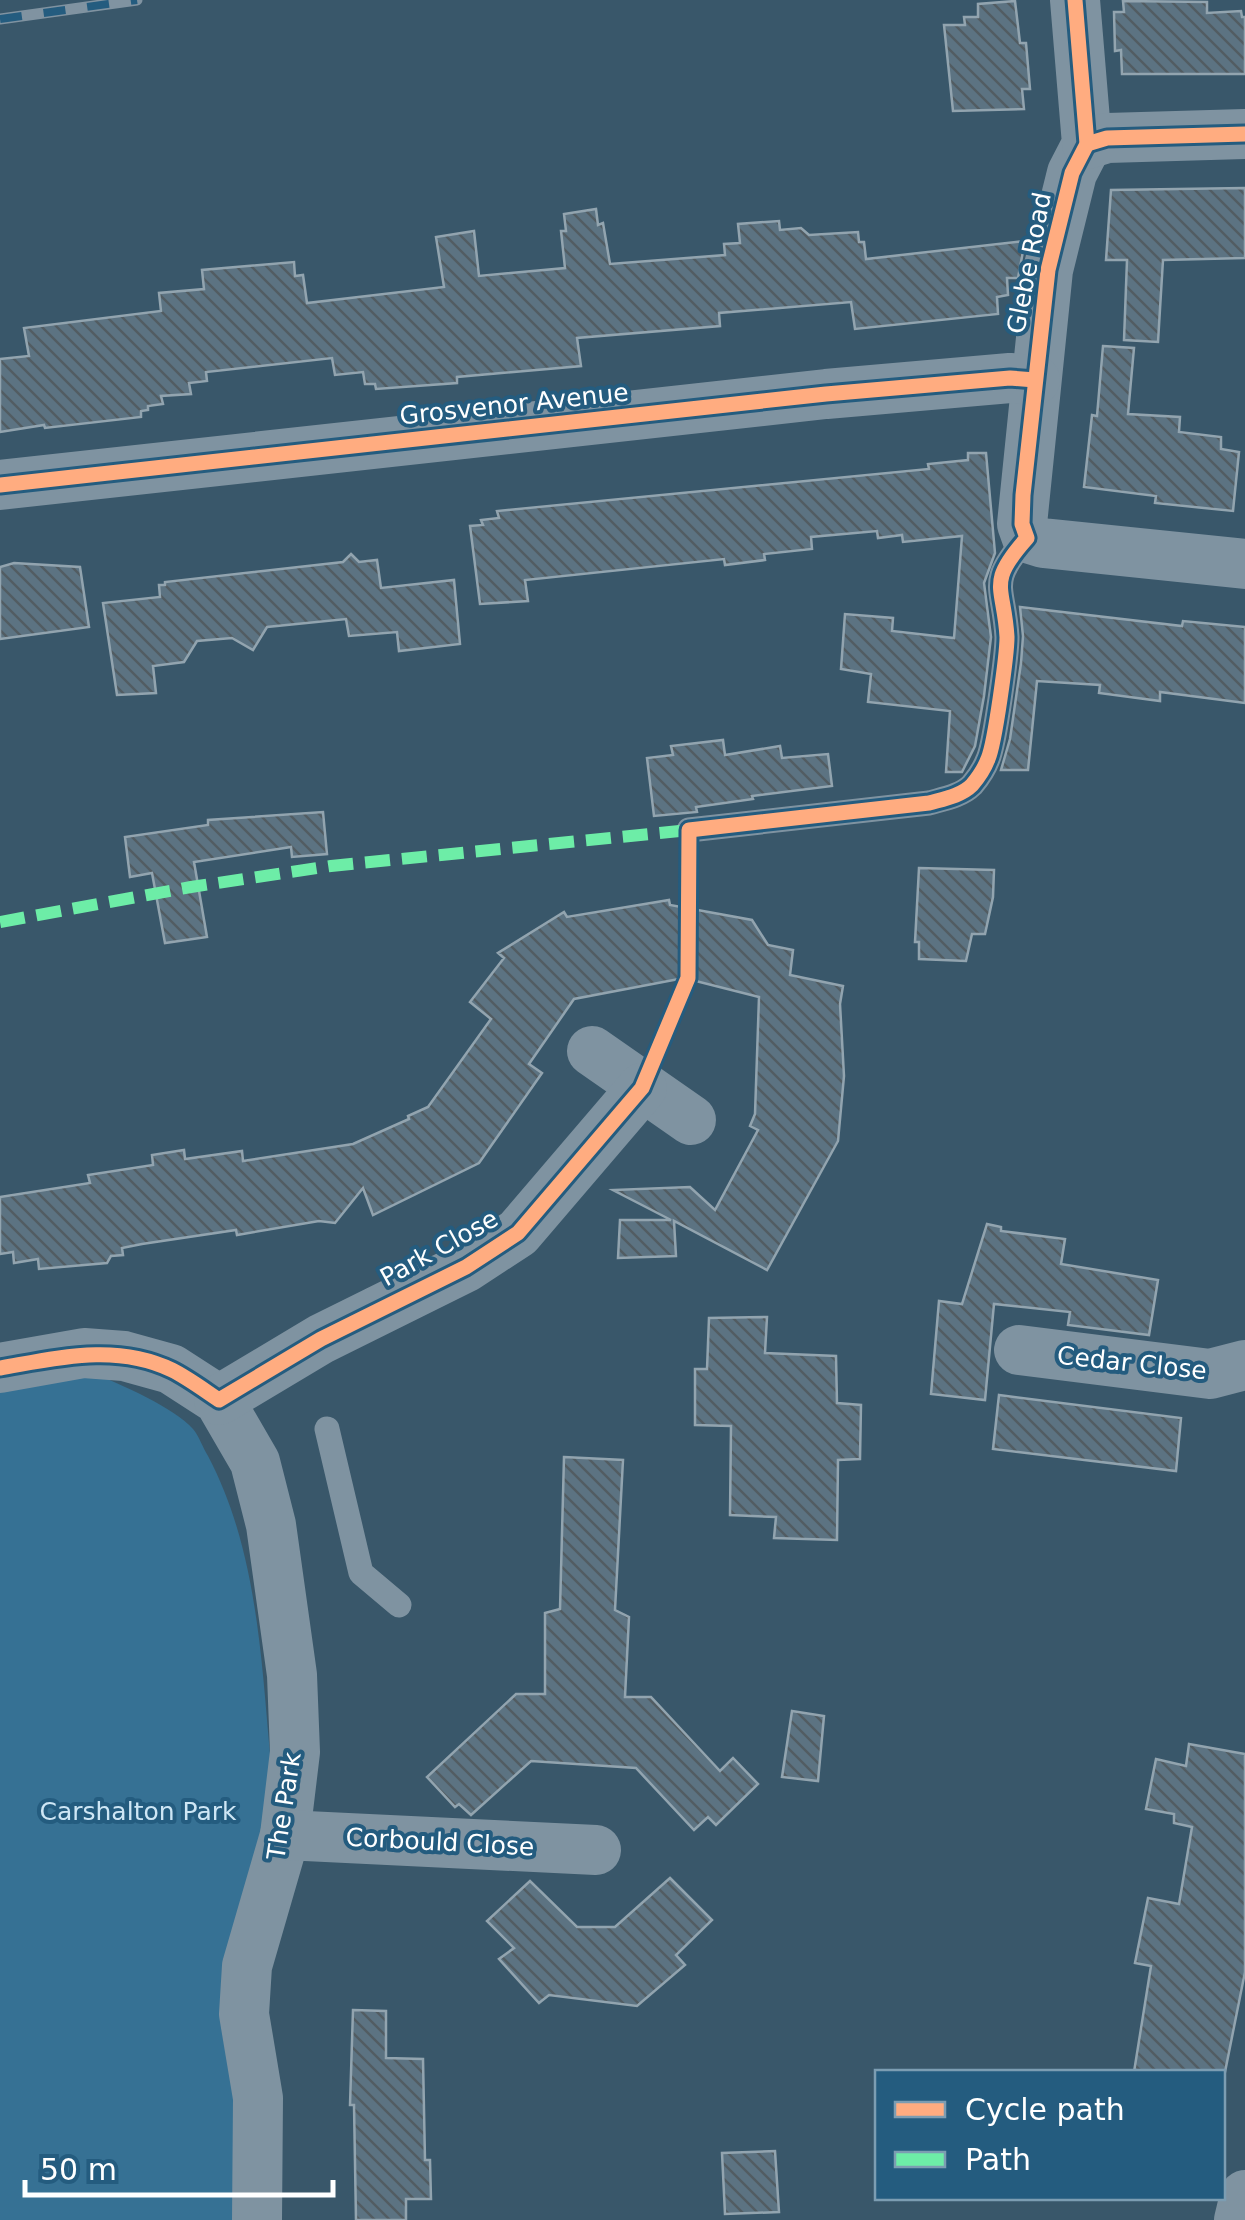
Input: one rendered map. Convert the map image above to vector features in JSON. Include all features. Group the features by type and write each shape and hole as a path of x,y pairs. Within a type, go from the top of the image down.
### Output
{"street":[{"name":"Glebe Road","path":"1027,538 1022,524 1048,270 1072,172 1087,144 1075,0"},
{"path":"1087,144 1107,138 1245,134"},
{"name":"Grosvenor Avenue","path":"0,486 826,394 1010,378 1035,380"},
{"path":"1027,538 1245,564"},
{"path":"592,1051 691,1120"},
{"name":"Park Close","path":"219,1400 322,1339 466,1268 518,1233 642,1088"},
{"name":"Cedar Close","path":"1019,1350 1210,1374 1245,1365"},
{"name":"The Park","path":"0,1368 84,1353 124,1356 171,1369 219,1400 254,1462 271,1526 292,1675 295,1752 285,1834 247,1966 244,2014 258,2098 258,2220"},
{"name":"Corbould Close","path":"285,1834 596,1850"},
{"path":"1239,2220 1245,2195"}],"lane":[{"path":"689,830 930,803 971,786 988,758 996,716 1007,638 999,595 1005,562 1027,538"},
{"path":"327,1429 361,1573 399,1605"}],"green space":[{"name":"Carshalton Park","path":"93,1373 161,1405 195,1432 237,1527 254,1601 270,1754 251,2220 0,2220 0,1392"}],"building":[{"path":"1015,1 1020,43 1026,43 1030,89 1022,89 1024,109 953,111 944,25 965,25 964,17 978,17 978,4"},
{"path":"1123,1 1207,2 1207,13 1241,11 1245,17 1245,74 1122,74 1121,50 1115,51 1114,12 1124,12"},
{"path":"1245,188 1245,258 1163,260 1158,342 1124,340 1127,260 1106,260 1111,190"},
{"path":"596,209 598,225 603,223 610,264 725,255 724,244 740,243 738,224 779,221 780,230 801,228 809,235 858,232 866,259 1024,241 1024,246 1018,278 1007,278 1008,295 997,297 998,314 855,329 851,302 719,313 720,326 577,338 581,366 457,377 457,383 376,389 375,384 365,384 363,372 335,375 332,358 206,372 207,381 189,383 191,394 161,396 163,404 148,406 148,410 141,411 141,417 0,432 0,359 29,356 24,328 161,311 159,293 204,289 202,270 294,262 295,276 303,275 307,303 444,287 436,237 474,231 479,276 565,268 561,231 566,231 564,214"},
{"path":"1103,346 1134,348 1128,414 1180,417 1179,432 1221,437 1221,449 1239,452 1233,511 1155,503 1156,496 1084,487 1092,415 1097,416"},
{"path":"968,453 986,453 995,553 984,583 991,637 984,696 975,746 962,772 946,772 950,711 868,702 871,674 841,669 845,614 893,618 892,631 954,638 962,536 903,542 902,535 878,538 877,531 811,537 812,549 764,554 765,560 725,565 724,559 525,580 528,601 480,604 470,526 499,518 497,511 929,469 928,464 968,460"},
{"path":"351,554 359,562 377,560 381,588 454,580 460,644 399,651 397,632 349,636 346,619 267,627 253,650 232,638 197,641 184,662 153,666 156,693 117,695 103,603 160,597 159,585 165,582 343,562"},
{"path":"14,563 80,567 89,627 0,639 0,567"},
{"path":"1020,607 1182,626 1183,621 1245,627 1245,703 1160,692 1160,701 1099,693 1100,685 1037,681 1028,770 1001,770 1010,739 1021,663"},
{"path":"723,740 725,755 780,746 782,758 828,754 832,786 752,796 753,799 696,807 697,812 654,816 647,758 673,755 671,746"},
{"path":"323,812 327,854 292,857 291,847 194,862 207,937 165,943 152,873 130,877 125,837 208,825 208,820"},
{"path":"919,868 994,870 985,934 972,934 966,961 919,959 919,942 915,942"},
{"path":"669,900 670,905 752,920 768,945 793,950 790,975 843,986 840,1004 844,1076 838,1141 767,1270 674,1221 676,1256 618,1258 620,1220 671,1220 613,1190 690,1187 715,1210 758,1130 750,1126 755,1114 759,997 684,978 574,999 529,1064 542,1073 479,1163 373,1215 363,1188 335,1223 319,1221 237,1235 236,1230 142,1244 122,1248 123,1255 111,1256 107,1263 39,1269 38,1259 14,1263 13,1252 0,1254 0,1197 90,1183 88,1175 153,1165 152,1155 184,1150 185,1159 242,1151 243,1161 353,1144 409,1119 408,1116 428,1107 491,1019 470,1002 504,958 498,953 564,912 567,917"},
{"path":"987,1224 1001,1227 1001,1231 1065,1239 1061,1264 1158,1280 1149,1335 1068,1325 1070,1312 994,1304 985,1400 931,1394 939,1301 962,1304"},
{"path":"767,1317 765,1353 836,1356 837,1403 861,1405 860,1459 838,1460 837,1540 774,1538 776,1517 730,1515 731,1426 695,1425 695,1369 707,1369 709,1318"},
{"path":"999,1395 1181,1418 1176,1471 993,1449"},
{"path":"564,1457 623,1460 615,1610 629,1617 625,1697 651,1697 720,1771 733,1758 758,1784 716,1825 708,1817 694,1830 636,1768 531,1761 471,1815 459,1804 455,1807 427,1777 516,1694 545,1694 545,1613 560,1609"},
{"path":"792,1711 824,1716 818,1781 782,1777"},
{"path":"1189,1744 1245,1754 1245,1972 1225,2072 1134,2070 1151,1966 1135,1963 1148,1898 1179,1904 1192,1827 1174,1823 1174,1814 1146,1809 1156,1759 1186,1766"},
{"path":"670,1878 712,1920 676,1955 685,1965 637,2006 549,1995 539,2003 499,1959 514,1948 487,1921 530,1881 577,1927 615,1927"},
{"path":"353,2010 386,2011 386,2058 423,2059 425,2160 430,2160 431,2199 406,2199 406,2220 356,2220 354,2105 350,2105"},
{"path":"775,2151 779,2212 725,2214 722,2153"}],"railway":[{"path":"0,19 137,0"}],"marked path":[{"path":"0,922 331,866 689,830"}],"cycle path":[{"path":"0,1368 87,1355 130,1357 172,1370 219,1400 321,1339 466,1267 518,1233 642,1088 688,978 689,830 929,803 968,789 974,782 991,750 1003,679 1007,637 1002,576 1027,538 1022,524 1023,495 1048,270 1072,173 1087,144 1075,0"},
{"path":"1087,144 1107,138 1245,134"},
{"path":"0,485 826,394 1010,378 1035,380"}]}
